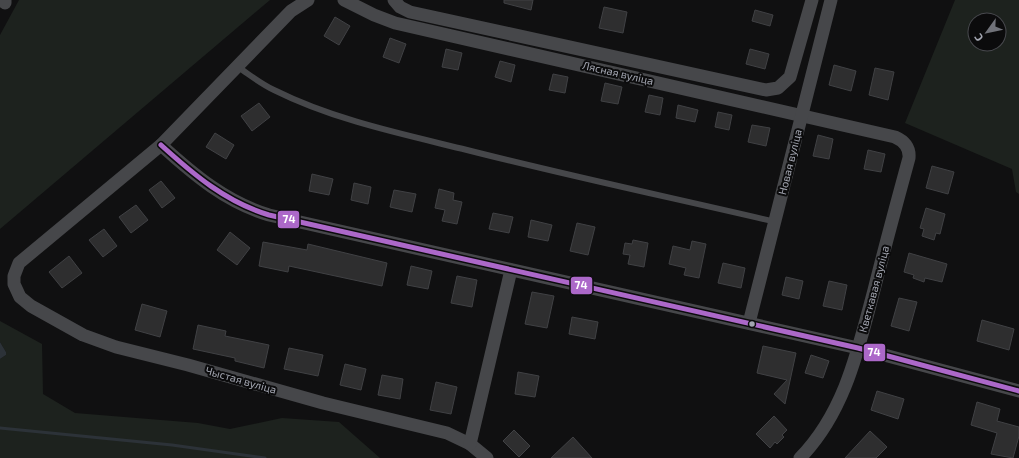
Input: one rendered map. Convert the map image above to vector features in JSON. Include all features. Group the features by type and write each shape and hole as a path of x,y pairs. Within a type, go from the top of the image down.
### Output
{"street":[{"path":"308,0 291,11 161,145 213,189 236,203 258,212 858,348 1019,391"},
{"name":"Лясная вуліца","path":"344,0 374,15 395,23 895,137"},
{"name":"Лясная вуліца","path":"394,0 400,7 410,12 760,89 772,90 782,85 793,72 812,0"},
{"name":"Новая вуліца","path":"749,323 776,222 830,0"},
{"name":"Кветкавая вуліца","path":"800,458 822,433 837,407 849,378 858,348 909,158 907,146 895,137"},
{"name":"Чыстая вуліца","path":"161,145 19,263 14,276 16,291 24,302 74,331 99,342 323,403 438,431 470,444 487,458"},
{"path":"470,444 511,270"}],"lane":[{"path":"238,67 272,89 308,106 353,120 527,165 776,222"}],"shaded area":[{"path":"19,0 270,0 0,229 0,35"},
{"path":"955,0 1019,0 1019,194 1016,192 1012,169 905,123"},
{"path":"0,321 42,344 43,394 75,413 198,423 230,429 282,418 339,422 380,458 0,458 0,359 6,355 6,352 0,342"},
{"path":"0,342 6,352 6,355 0,359"}],"building":[{"path":"504,0 533,0 531,10 504,3"},
{"path":"604,7 627,12 623,33 599,28"},
{"path":"755,10 773,15 770,26 752,21"},
{"path":"335,17 350,26 339,45 324,36"},
{"path":"390,38 406,44 399,63 383,57"},
{"path":"446,49 462,53 458,70 442,67"},
{"path":"750,49 769,54 765,69 746,64"},
{"path":"500,61 515,65 511,82 495,77"},
{"path":"834,65 856,71 851,91 829,85"},
{"path":"875,68 894,72 888,100 869,95"},
{"path":"553,74 568,77 565,93 549,90"},
{"path":"605,83 622,87 618,104 601,101"},
{"path":"649,95 663,98 660,115 645,112"},
{"path":"259,103 270,117 252,131 241,116"},
{"path":"678,105 698,110 695,122 676,118"},
{"path":"718,112 732,115 729,130 715,127"},
{"path":"752,125 770,128 766,146 748,142"},
{"path":"215,133 234,145 226,159 206,147"},
{"path":"818,135 833,139 829,159 813,156"},
{"path":"868,150 885,154 881,172 864,169"},
{"path":"932,166 954,172 948,194 926,188"},
{"path":"312,174 333,179 329,195 309,191"},
{"path":"161,181 175,198 162,208 149,190"},
{"path":"354,183 371,187 368,204 351,200"},
{"path":"439,189 454,193 453,200 462,202 457,224 442,221 445,210 435,208"},
{"path":"394,190 416,194 412,212 390,207"},
{"path":"136,205 148,220 131,233 119,217"},
{"path":"926,208 945,214 940,234 936,233 934,240 922,236 924,229 920,228"},
{"path":"493,213 513,217 509,233 489,229"},
{"path":"531,220 552,225 548,241 528,237"},
{"path":"577,223 595,227 588,255 570,251"},
{"path":"104,229 117,246 103,257 89,240"},
{"path":"230,232 250,248 237,265 217,250"},
{"path":"633,240 648,243 644,267 628,264 630,255 623,254 625,243 632,244"},
{"path":"692,241 706,244 699,278 684,275 686,268 669,264 673,246 690,250"},
{"path":"263,242 307,250 308,244 387,263 382,286 289,266 288,272 259,266"},
{"path":"909,253 947,264 942,282 925,278 924,282 913,278 914,275 904,272"},
{"path":"69,256 82,273 62,288 49,272"},
{"path":"723,263 745,268 741,288 718,283"},
{"path":"411,266 432,271 428,289 407,285"},
{"path":"457,276 477,280 472,307 451,303"},
{"path":"786,277 803,281 799,299 782,295"},
{"path":"829,281 847,285 842,310 823,306"},
{"path":"532,292 554,296 547,328 525,324"},
{"path":"899,298 917,302 909,331 891,326"},
{"path":"142,304 167,311 160,337 135,330"},
{"path":"572,317 598,322 595,339 569,334"},
{"path":"982,320 1014,329 1009,350 977,341"},
{"path":"198,325 226,331 225,336 269,345 264,368 235,361 235,358 193,349"},
{"path":"763,346 796,353 785,404 774,394 787,380 757,373"},
{"path":"289,348 323,355 318,376 284,369"},
{"path":"811,355 829,361 823,378 805,373"},
{"path":"345,364 366,369 361,390 340,385"},
{"path":"518,372 539,376 535,397 515,394"},
{"path":"382,375 403,379 400,399 378,395"},
{"path":"436,382 457,387 451,414 430,410"},
{"path":"877,391 904,399 898,419 871,410"},
{"path":"977,402 1000,409 997,421 1019,427 1019,436 1013,458 991,454 997,433 971,425"},
{"path":"774,416 787,430 782,435 784,437 777,444 775,442 770,448 756,434"},
{"path":"514,430 530,446 519,457 503,441"},
{"path":"870,431 887,447 876,458 845,458"},
{"path":"573,437 592,458 551,458"}],"waterway":[{"path":"0,428 172,445 265,458"}],"transit line":[{"name":"74","path":"161,145 198,177 211,186 239,203 269,215 858,348 1019,391"}]}
